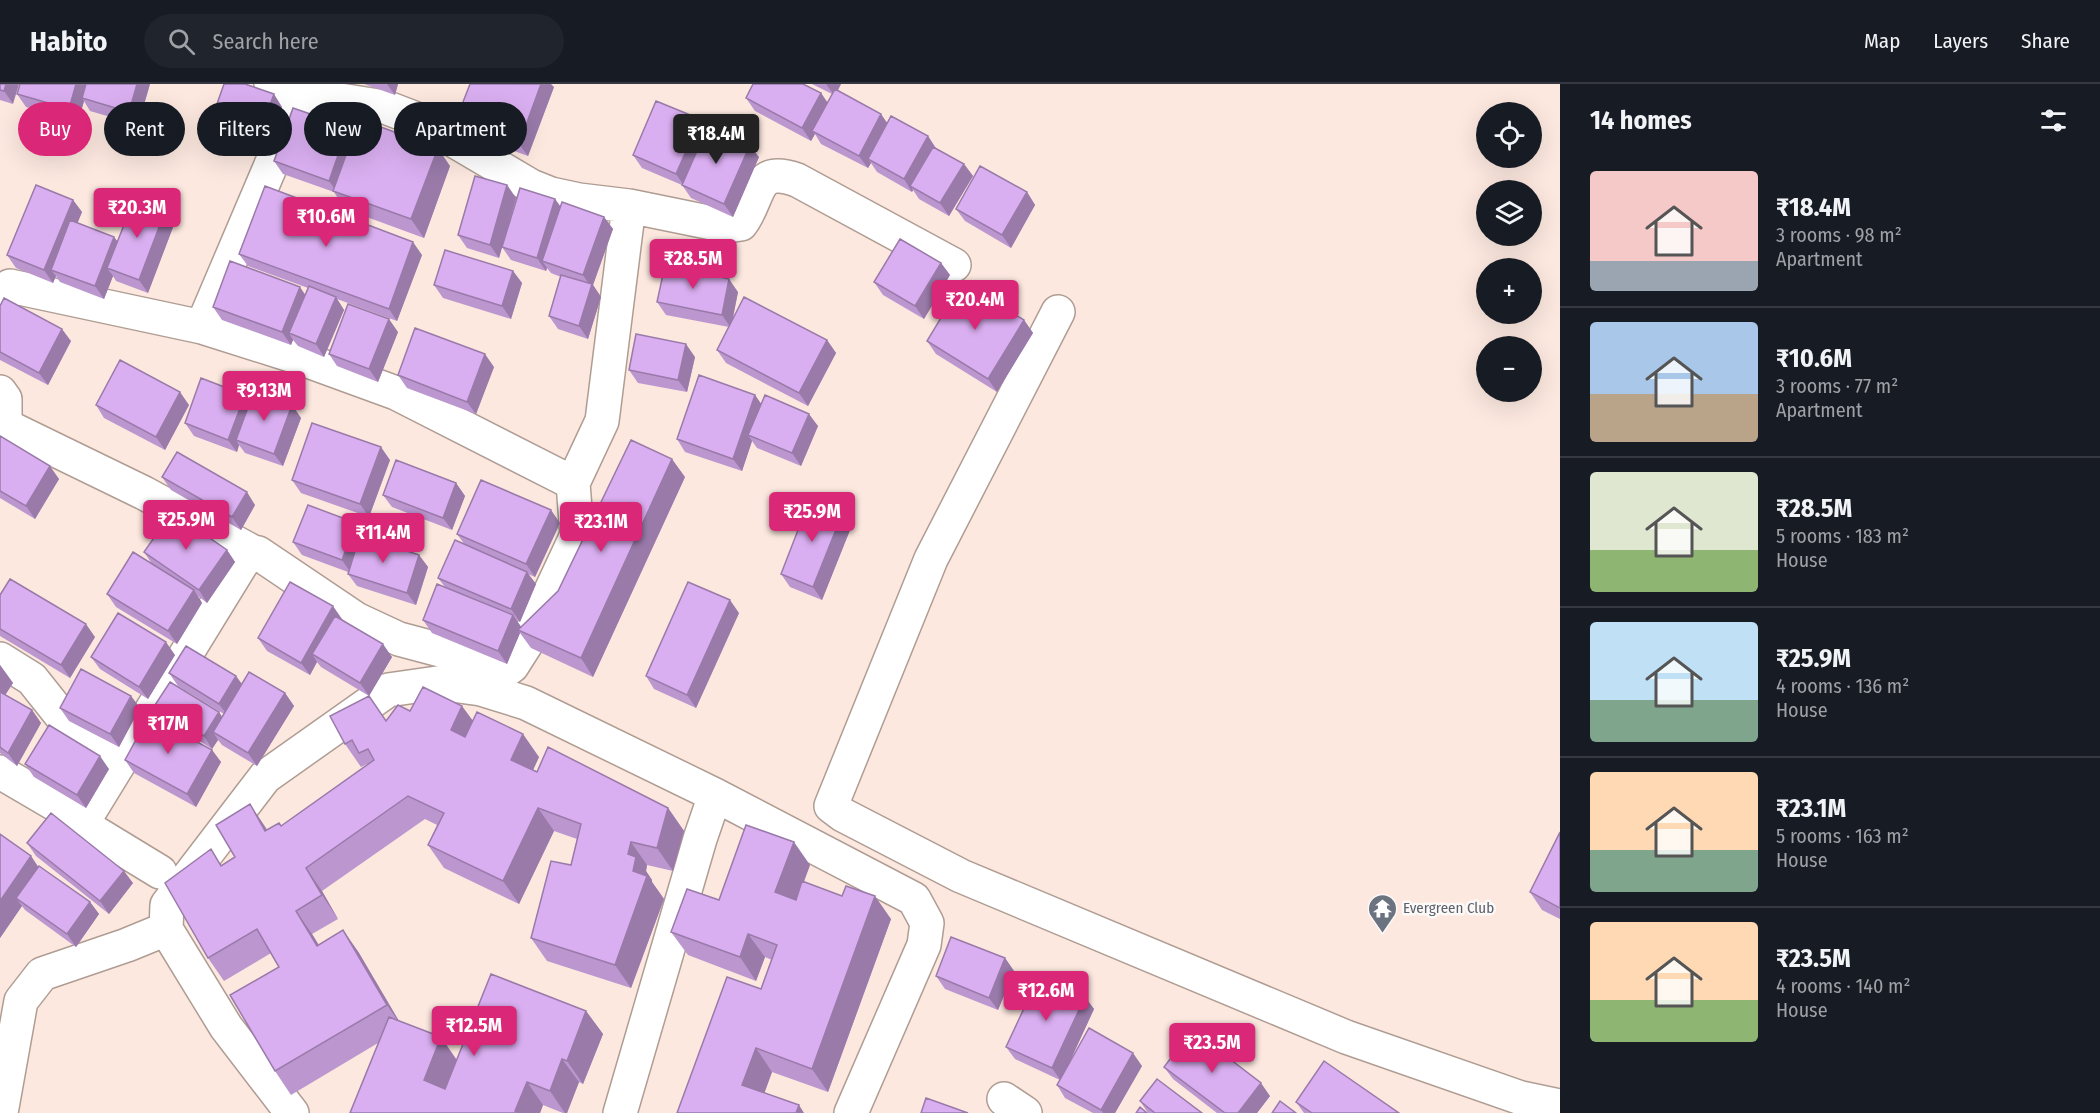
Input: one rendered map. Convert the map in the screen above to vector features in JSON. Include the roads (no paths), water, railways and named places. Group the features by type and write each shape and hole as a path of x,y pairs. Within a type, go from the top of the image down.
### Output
{"street":[{"path":"202,327 286,89 385,107 419,120 531,186 551,194 629,206 727,226 741,224 748,214 758,188 768,177 782,174 954,265"},
{"path":"0,392 5,399 2,423 144,493 258,553 356,619 399,639 459,654 502,673 512,666 526,644 577,535 573,483 602,422 629,206"},
{"path":"0,307 10,286 202,327 300,358 396,393 573,483"},
{"path":"1058,312 931,559 831,806 843,815 961,876 1346,1037 1521,1098 1560,1106"},
{"path":"83,822 246,555 253,552"},
{"path":"0,659 32,679 75,733 123,758"},
{"path":"292,1113 226,1027 166,928 167,905 265,777 388,690 437,683 481,689 526,703 716,795 914,899 927,923 924,945 851,1113"},
{"path":"0,772 160,872"},
{"path":"620,1113 699,839 716,795"},
{"path":"1,1113 21,1001 42,974 128,945 166,928"}],"place":[{"name":"Evergreen Club","path":"1382,934"}]}
